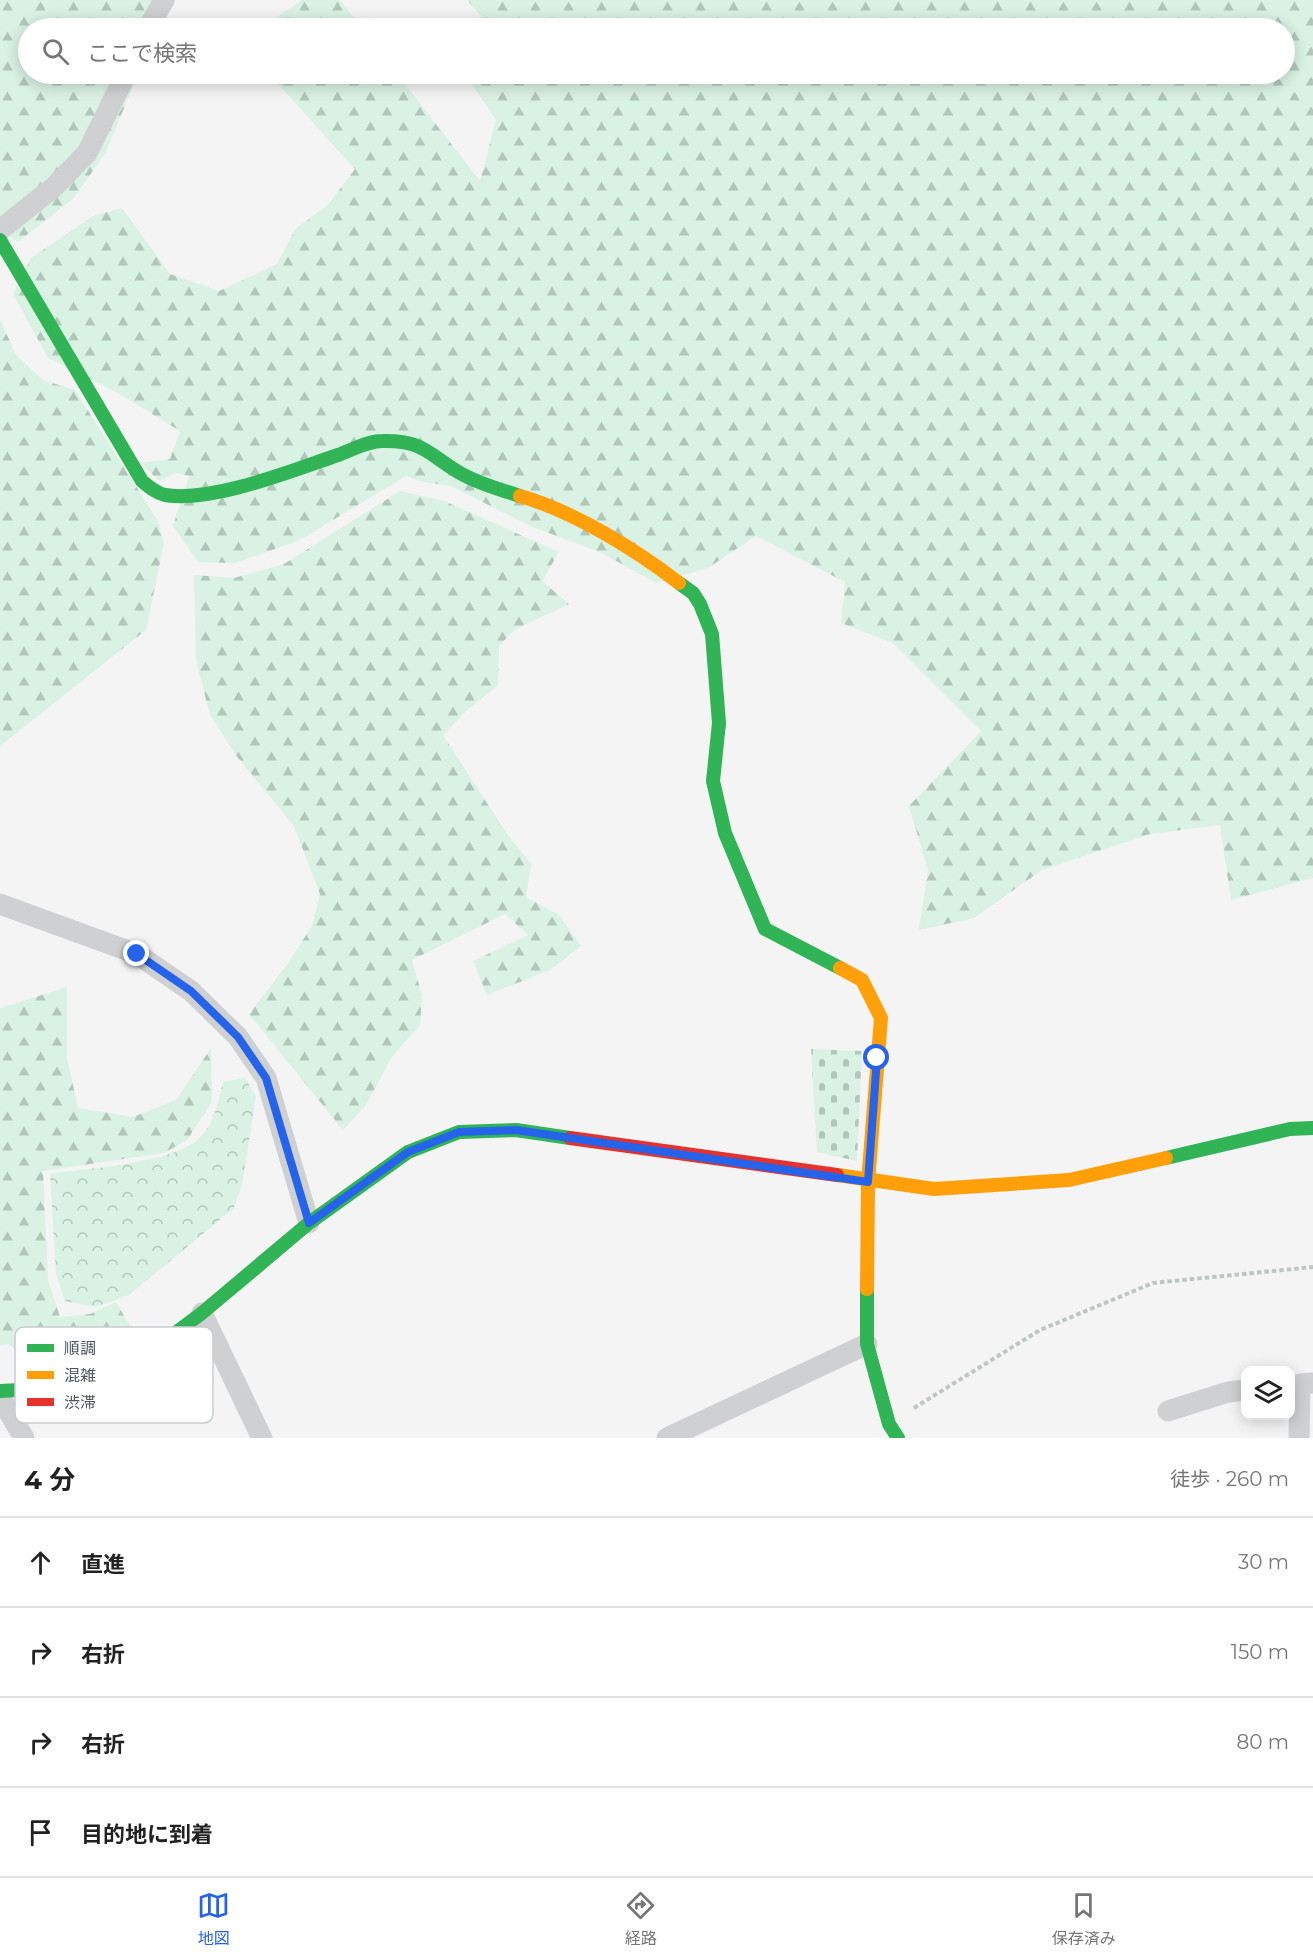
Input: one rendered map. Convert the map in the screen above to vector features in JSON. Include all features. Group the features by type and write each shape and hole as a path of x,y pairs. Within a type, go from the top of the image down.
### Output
{"street":[{"path":"154,18 164,0"},
{"path":"0,230 54,187 87,153 121,84"},
{"path":"0,240 142,481 151,489 164,495 202,494 379,441 407,442 428,449 459,472 487,486 535,500 580,522 651,561 693,593 712,634 719,723 713,781 725,833 765,929 862,980 881,1018 868,1182 867,1344 889,1424 898,1438"},
{"path":"0,904 137,954 191,991 238,1037 266,1078 309,1223"},
{"path":"183,1327 309,1223 408,1152 459,1132 516,1130 868,1182 934,1189 1069,1180 1290,1128 1313,1128"},
{"path":"202,1313 209,1327"},
{"path":"213,1336 262,1438"},
{"path":"667,1438 867,1344"},
{"path":"1299,1438 1301,1384"},
{"path":"0,1391 15,1390"},
{"path":"1168,1411 1228,1392 1241,1390"},
{"path":"0,1397 15,1423"},
{"path":"15,1423 24,1438"}],"path":[{"path":"889,1424 1040,1330 1153,1283 1313,1267"}],"green space":[{"path":"0,0 175,0 165,18 18,18 18,84 134,84 106,152 74,198 18,242 0,230"},
{"path":"302,0 340,0 354,18 276,18"},
{"path":"467,0 1313,0 1313,878 1231,900 1220,825 1150,834 1042,870 974,918 919,930 928,870 909,806 981,731 893,643 841,623 845,582 756,536 708,568 656,583 602,553 530,526 451,486 423,482 406,476 298,541 235,563 198,562 173,526 189,476 176,473 159,481 141,463 170,459 180,431 118,393 48,358 13,294 31,258 93,216 122,208 170,274 219,291 277,264 295,229 327,206 355,169 278,84 405,84 480,181 496,120 472,84 1295,84 1295,18 479,18 481,16"},
{"path":"0,319 16,355 43,380 75,390 158,521 164,543 146,630 0,746"},
{"path":"400,491 444,501 559,552 542,581 569,604 514,630 499,646 498,685 464,713 443,735 505,831 531,864 526,897 559,915 581,946 550,970 487,995 473,961 528,935 505,914 412,960 422,995 420,1025 391,1058 366,1105 343,1130 249,1014 288,963 312,926 320,894 294,826 235,754 210,715 196,660 194,575 234,578 284,564"},
{"path":"67,987 67,1058 78,1108 133,1117 176,1100 211,1048 212,1102 187,1140 164,1153 43,1171 48,1280 60,1317 90,1314 116,1302 131,1327 15,1327 15,1349 9,1344 0,1345 0,1008"},
{"path":"811,1049 862,1051 857,1161 817,1152"},
{"path":"245,1078 256,1097 242,1184 234,1208 129,1295 95,1307 65,1301 56,1274 50,1174 148,1160 184,1148 203,1135 208,1128 223,1082"}],"traffic: fast":[{"path":"0,240 142,481 159,493 184,496 229,490 366,444 377,441 396,441 424,450 467,477 520,496"},
{"path":"679,583 693,593 712,634 719,723 713,781 725,833 765,929 840,968"},
{"path":"1166,1158 1290,1129 1313,1128"},
{"path":"183,1327 309,1223 408,1152 459,1132 516,1130 570,1138"},
{"path":"867,1289 867,1344 889,1424 898,1438"},
{"path":"0,1391 15,1390"}],"traffic: slow":[{"path":"520,496 561,511 603,532 679,583"},
{"path":"840,968 862,980 881,1018 868,1182 867,1289"},
{"path":"837,1175 934,1189 1069,1180 1166,1158"}],"traffic: jam":[{"path":"570,1138 837,1175"}],"route":[{"path":"137,954 191,991 238,1037 266,1078 309,1223 408,1152 459,1132 516,1130 868,1182 877,1058"}]}
